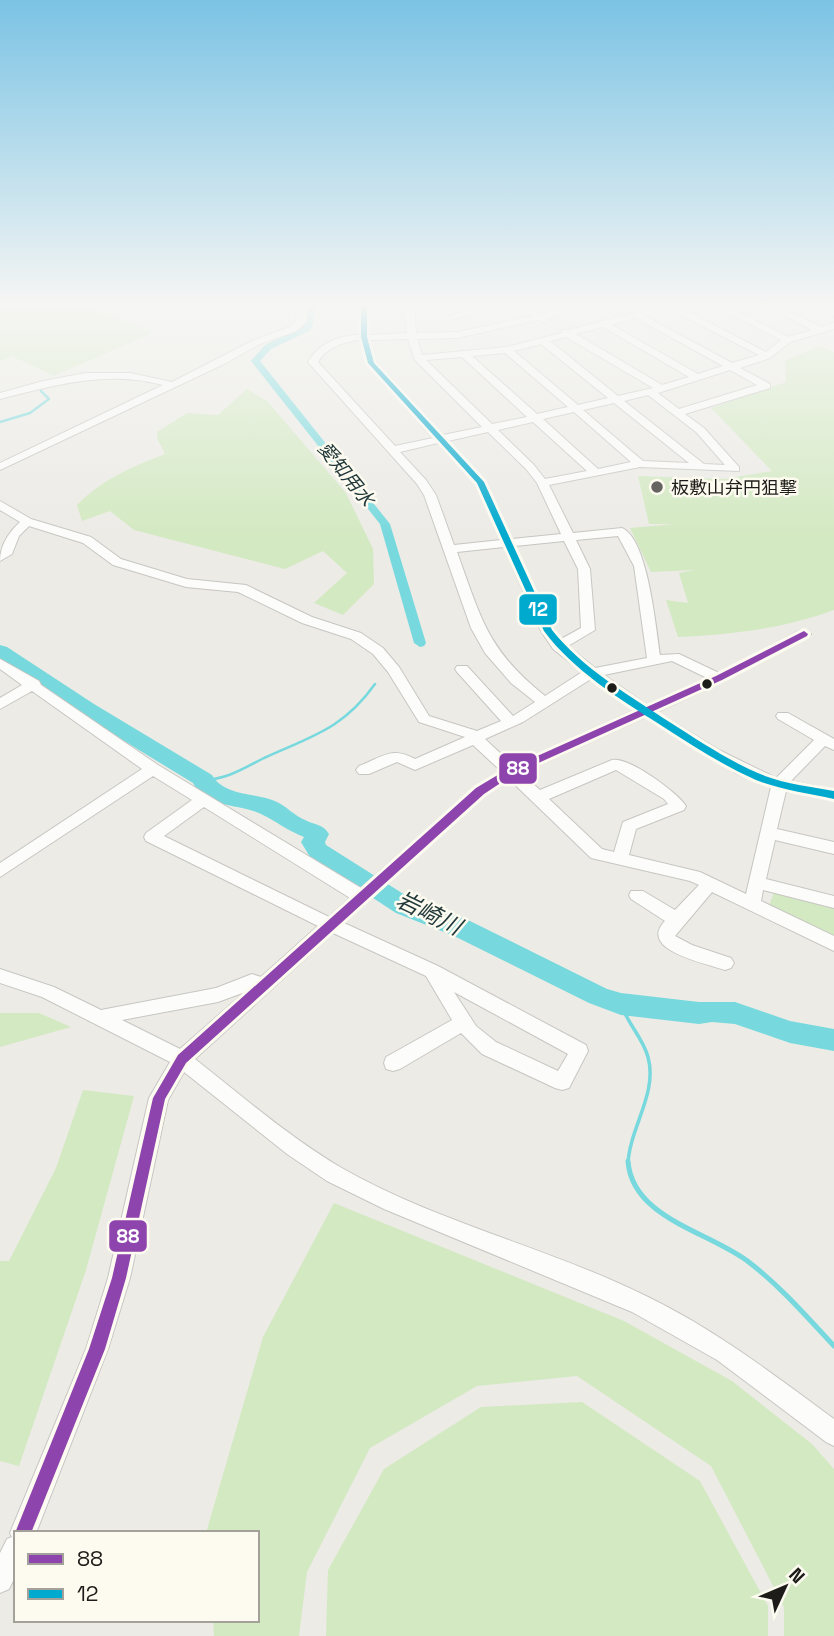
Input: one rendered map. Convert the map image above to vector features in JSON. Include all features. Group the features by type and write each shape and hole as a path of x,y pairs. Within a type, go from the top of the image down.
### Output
{"street":[{"path":"0,396 52,382"},
{"path":"163,382 173,385"},
{"path":"0,467 178,382"},
{"path":"331,382 430,495 478,628 489,650 516,680 544,702"},
{"path":"387,382 481,482 551,638 558,646 591,673 728,763 762,779 834,795"},
{"path":"443,382 530,467 542,483 584,569 588,630 558,646"},
{"path":"495,382 595,472"},
{"path":"544,382 640,464"},
{"path":"595,382 701,467"},
{"path":"651,382 662,389"},
{"path":"393,450 684,382"},
{"path":"677,413 766,386 759,382"},
{"path":"542,483 640,464 735,469 700,430 650,392"},
{"path":"0,505 27,522 87,540 117,562 186,583 241,588 307,620 356,636 378,651 394,670 424,719 469,732 597,854 661,867 711,883 834,944"},
{"path":"0,557 8,551 13,535 27,522"},
{"path":"451,549 622,531 640,566 654,659"},
{"path":"24,1531 97,1349 119,1278 159,1098 182,1059 480,791 510,772 719,678 804,634"},
{"path":"364,770 397,756 415,765 477,739 591,673 674,657 719,678"},
{"path":"0,663 34,684 153,769 363,896"},
{"path":"461,669 509,721"},
{"path":"0,704 34,684"},
{"path":"752,902 780,783 828,743 783,716"},
{"path":"536,798 617,764 669,795 678,806 629,826 620,858"},
{"path":"1,869 153,769"},
{"path":"204,799 152,837 331,925 432,971 579,1051 562,1082 489,1048 463,1023 432,971"},
{"path":"770,833 834,848"},
{"path":"711,883 666,931 666,939 686,950 725,963"},
{"path":"758,883 834,902"},
{"path":"637,895 677,920"},
{"path":"0,976 48,992 182,1059 294,1147 334,1174 391,1202 640,1304 725,1352 834,1434"},
{"path":"102,1017 218,995 251,981 262,987"},
{"path":"393,1063 463,1023"},
{"path":"0,1580 14,1552"}],"green space":[{"path":"785,382 834,382 834,610 795,622 758,629 678,637 666,600 688,603 679,573 695,570 651,572 630,528 675,524 649,524 638,476 724,479 772,471 711,408"},
{"path":"247,389 267,401 346,493 373,549 374,584 343,615 314,603 347,573 323,551 285,569 134,530 110,511 82,521 77,505 87,496 118,475 165,454 157,432 187,413 218,415"},
{"path":"774,892 834,907 834,937 769,906"},
{"path":"0,1013 39,1013 71,1027 0,1047"},
{"path":"83,1090 134,1096 86,1270 19,1466 0,1461 0,1261 9,1261 56,1168"},
{"path":"334,1203 624,1321 732,1381 812,1444 834,1469 834,1636 784,1636 784,1607 711,1466 577,1376 477,1386 370,1448 307,1572 299,1636 214,1636 213,1622 259,1622 259,1531 207,1531 263,1337"},
{"path":"582,1402 700,1481 768,1606 768,1636 326,1636 328,1570 384,1469 481,1407"}],"waterway":[{"name":"愛知用水","path":"272,382 385,524 420,643"},
{"path":"0,422 30,413 49,399 41,391"},
{"name":"岩崎川","path":"0,651 87,709 204,780 204,784 211,790 226,797 264,806 297,826 315,832 317,834 313,842 318,851 387,896 423,915 461,928 598,996 621,1004 699,1013 724,1011 790,1032 834,1040"},
{"path":"204,780 221,778 326,730 351,711 375,684"},
{"path":"621,1004 646,1050 650,1070 647,1097 633,1136 628,1162"},
{"path":"628,1162 633,1181 643,1197 658,1211 750,1263 783,1292 834,1346"}],"transit line":[{"name":"12","path":"389,382 480,482 548,631 560,646 612,688 714,754 761,778 834,795"},
{"name":"88","path":"24,1531 97,1349 119,1278 159,1098 182,1059 480,791 510,772 719,678 804,634"}],"place":[{"name":"板敷山弁円狙撃","path":"657,487"}]}
